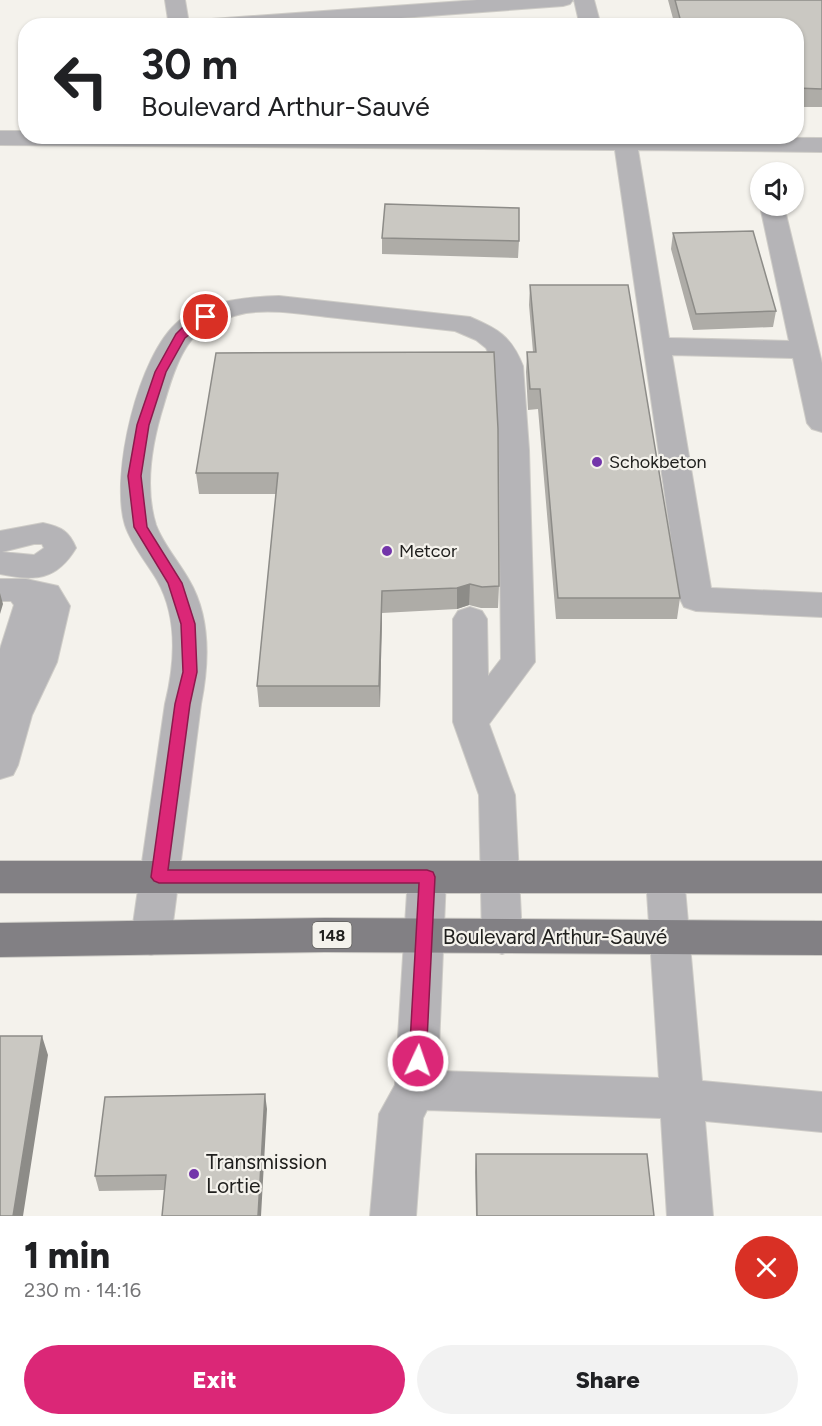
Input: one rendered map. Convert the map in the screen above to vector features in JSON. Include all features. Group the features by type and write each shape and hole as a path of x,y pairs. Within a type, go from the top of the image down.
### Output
{"main road":[{"path":"0,877 822,877"},
{"name":"Boulevard Arthur-Sauvé","path":"0,940 325,935 822,938"}],"lane":[{"path":"175,0 178,18"},
{"path":"310,18 563,0"},
{"path":"584,0 589,18"},
{"path":"0,138 18,138"},
{"path":"626,144 696,599 822,605"},
{"path":"664,144 760,154 822,145"},
{"path":"773,216 822,423"},
{"path":"151,938 183,704 190,672 188,624 175,583 141,527 136,502 136,465 143,425 160,372 180,336 190,326 206,317 248,305 279,304 412,317 472,327 496,342 504,353 509,366 514,450 518,662 471,722"},
{"path":"657,346 805,350"},
{"path":"0,765 12,666 31,602 21,592 5,564"},
{"path":"470,619 471,722 497,795 502,877 502,937"},
{"path":"393,1216 401,1114 416,1090 427,877"},
{"path":"665,877 690,1216"},
{"path":"416,1090 682,1099 822,1112"}],"building":[{"path":"675,0 822,0 822,89 804,88 804,18 680,18"},
{"path":"385,204 519,208 519,241 382,238"},
{"path":"753,231 776,311 696,314 673,233"},
{"name":"Schokbeton","path":"530,285 628,285 680,598 558,598 540,389 530,389 527,352 536,352"},
{"name":"Metcor","path":"494,352 498,429 499,586 482,587 470,584 457,588 382,591 379,686 257,686 278,473 196,473 216,353"},
{"path":"0,1036 42,1036 13,1216 0,1216"},
{"path":"265,1094 258,1216 162,1216 166,1175 95,1176 105,1097"},
{"path":"476,1154 647,1154 654,1216 477,1216"}],"place":[{"name":"Schokbeton","path":"597,462"},
{"name":"Metcor","path":"387,551"},
{"name":"Transmission Lortie","path":"194,1174"}],"route":[{"path":"206,317 190,326 180,336 160,372 143,425 135,476 136,502 141,527 150,546 175,583 188,624 190,672 183,704 159,877 427,877 418,1061"}]}
